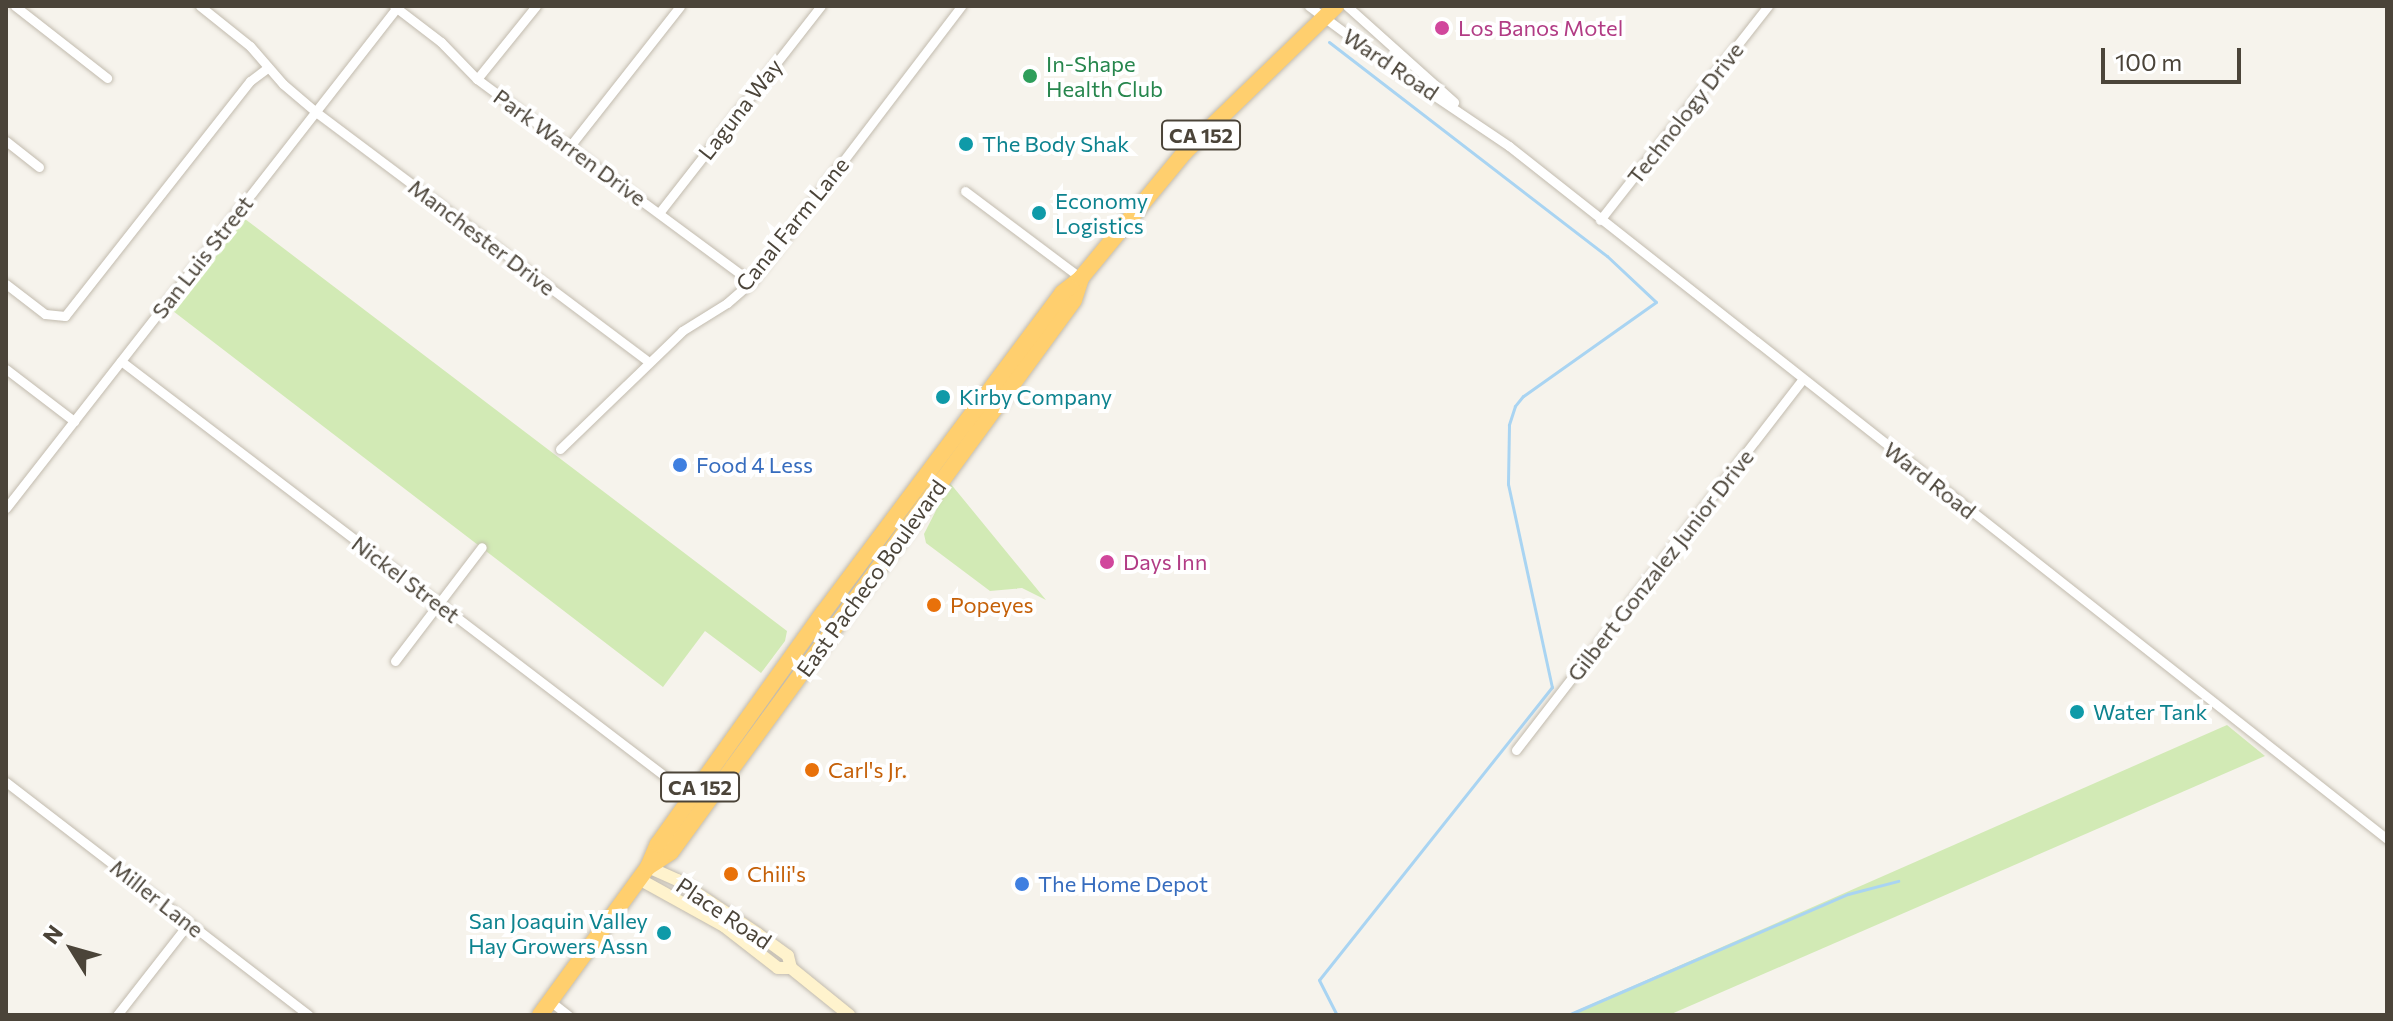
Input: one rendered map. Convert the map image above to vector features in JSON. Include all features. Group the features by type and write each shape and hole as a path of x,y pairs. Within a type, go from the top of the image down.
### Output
{"highway":[{"name":"East Pacheco Boulevard","path":"545,1008 832,601 1062,293 1081,278 1184,153 1330,12"},
{"name":"East Pacheco Boulevard","path":"643,873 671,852 1074,300 1081,278"}],"street":[{"path":"15,6 107,78"},
{"name":"Manchester Drive","path":"200,6 250,46 267,68 316,112 649,362"},
{"path":"477,79 536,6"},
{"path":"570,146 680,6"},
{"name":"Laguna Way","path":"659,213 821,6"},
{"name":"Canal Farm Lane","path":"560,449 682,331 727,303 751,282 961,6"},
{"name":"Ward Road","path":"1309,6 1330,12 1383,61 1475,120"},
{"name":"Ward Road","path":"1347,6 1475,120 2387,839"},
{"name":"Technology Drive","path":"1600,220 1768,6"},
{"name":"Park Warren Drive","path":"396,7 441,42 477,79 751,282"},
{"name":"San Luis Street","path":"6,508 396,7"},
{"path":"6,284 45,314 65,316 250,81 267,68"},
{"path":"6,141 39,167"},
{"path":"965,191 1081,278"},
{"name":"Nickel Street","path":"121,361 692,797"},
{"path":"6,369 74,421"},
{"name":"Gilbert Gonzalez Junior Drive","path":"1516,750 1802,380"},
{"path":"395,661 482,547"},
{"name":"Miller Lane","path":"6,782 309,1015"},
{"name":"Place Road","path":"643,873 677,880 728,913 788,956 791,968 849,1015"},
{"path":"117,1015 189,923"},
{"path":"545,1008 568,1015"}],"green space":[{"path":"245,219 787,631 785,641 761,673 705,631 663,687 173,311"},
{"path":"950,483 1046,600 1022,588 990,591 926,543 924,534"},
{"path":"2227,725 2265,756 1669,1015 1567,1015"}],"waterway":[{"path":"1329,42 1607,256 1656,302 1523,396 1515,406 1509,425 1508,484 1552,687 1319,980 1337,1015"},
{"path":"1568,1015 1848,894 1898,881"}],"place":[{"name":"Los Banos Motel","path":"1442,28"},
{"name":"In-Shape Health Club","path":"1030,76"},
{"name":"The Body Shak","path":"966,144"},
{"name":"Economy Logistics","path":"1039,213"},
{"name":"Kirby Company","path":"943,397"},
{"name":"Food 4 Less","path":"680,465"},
{"name":"Days Inn","path":"1107,562"},
{"name":"Popeyes","path":"934,605"},
{"name":"Water Tank","path":"2077,712"},
{"name":"Carl's Jr.","path":"812,770"},
{"name":"Chili's","path":"731,874"},
{"name":"The Home Depot","path":"1022,884"},
{"name":"San Joaquin Valley Hay Growers Assn","path":"664,933"}]}
